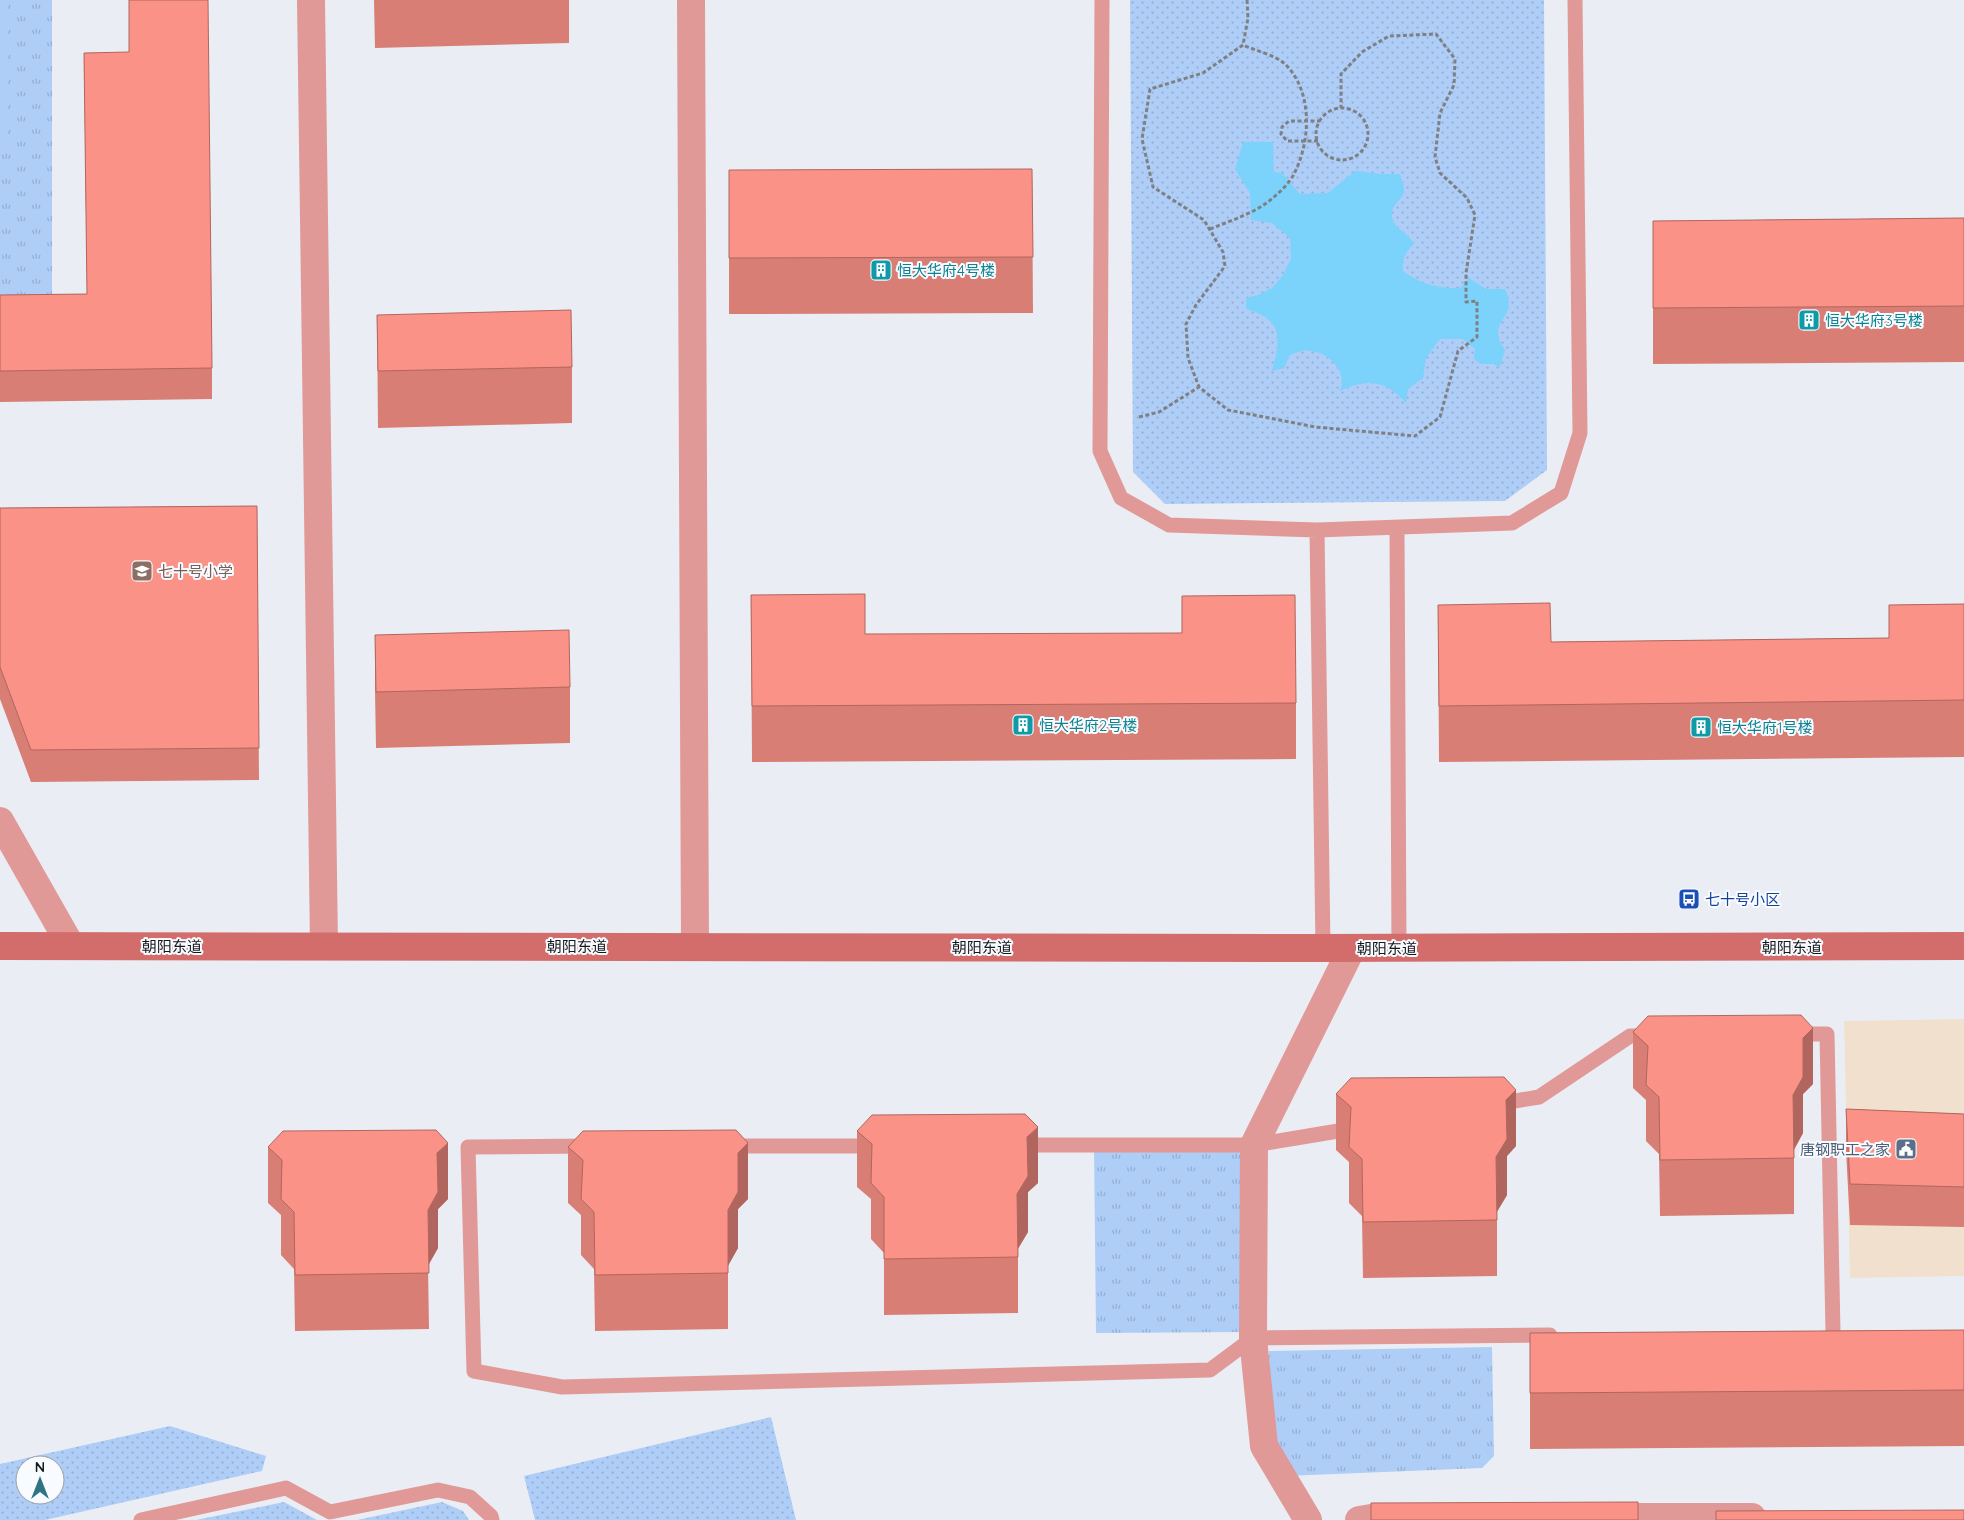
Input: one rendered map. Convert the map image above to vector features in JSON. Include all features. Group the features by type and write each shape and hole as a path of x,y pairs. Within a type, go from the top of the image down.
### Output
{"street":[{"path":"311,0 324,946"},
{"path":"691,0 695,946"},
{"path":"0,821 71,946"},
{"name":"朝阳东道","path":"0,946 1399,948 1964,946"},
{"path":"1308,1520 1264,1446 1253,1338 1254,1145 1352,948"},
{"path":"1576,1517 1676,1518 1775,1516"},
{"path":"1359,1520 1377,1517 1436,1517"}],"lane":[{"path":"1102,0 1100,450 1121,498 1169,525 1317,530 1512,523 1561,493 1580,433 1575,0"},
{"path":"1397,528 1399,948"},
{"path":"1317,530 1323,948"},
{"path":"1778,1034 1827,1034 1828,1332 1852,1333"},
{"path":"1480,1107 1539,1097 1630,1036 1670,1036"},
{"path":"1005,1145 1254,1145 1372,1125"},
{"path":"607,1146 468,1146 474,1371 562,1388 1210,1370 1253,1338 1568,1335"},
{"path":"716,1146 896,1146"},
{"path":"141,1520 286,1488 330,1512 438,1490 470,1497 491,1516 492,1520"}],"path":[{"path":"1247,0 1248,18 1243,45 1203,73 1150,90 1142,139 1153,187 1204,220 1224,252 1225,266 1196,305 1186,324 1188,358 1199,387 1228,410 1315,427 1415,436 1440,417 1458,352 1477,337 1477,301 1466,302 1466,273 1475,215 1466,198 1440,172 1435,157 1440,113 1454,85 1455,59 1436,34 1390,36 1362,52 1340,74 1340,108"},
{"path":"1210,229 1251,213 1274,198 1297,169 1305,141 1306,108 1300,84 1284,63 1243,45"},
{"path":"1340,108 1357,112 1367,126 1366,142 1362,150 1348,159 1331,157 1324,152 1318,141 1317,129 1320,121 1332,110 1340,108"},
{"path":"1318,141 1287,141 1281,134 1282,126 1289,121 1320,121"},
{"path":"1140,417 1159,412 1199,387"}],"shaded area":[{"path":"1243,142 1273,142 1274,172 1282,173 1300,194 1328,193 1355,171 1400,174 1404,187 1403,193 1393,208 1392,217 1396,225 1414,244 1405,256 1403,271 1423,282 1444,288 1460,288 1469,278 1486,289 1505,289 1509,306 1498,332 1499,340 1505,350 1500,367 1493,364 1481,364 1474,359 1475,349 1463,339 1440,339 1426,358 1423,378 1408,389 1406,403 1399,395 1376,384 1359,384 1340,391 1342,383 1341,374 1332,361 1318,352 1301,351 1290,355 1284,368 1272,371 1277,349 1276,331 1273,324 1267,318 1246,309 1246,298 1258,295 1272,288 1283,275 1291,259 1290,238 1272,223 1251,220 1250,193 1235,169"},
{"name":"唐钢职工之家","path":"1964,1019 1964,1276 1850,1278 1844,1021"}],"green space":[{"path":"0,0 52,0 52,326 0,327"},
{"path":"0,0 8,0 8,140 0,140"},
{"path":"1130,0 1544,0 1547,470 1505,501 1165,504 1133,472"},
{"path":"1244,1145 1246,1332 1096,1333 1094,1146"},
{"path":"1492,1347 1494,1456 1482,1468 1286,1476 1272,1470 1269,1351"},
{"path":"771,1417 796,1520 535,1520 524,1476"},
{"path":"170,1426 266,1456 262,1471 45,1520 0,1520 0,1464 15,1461 15,1505 65,1505 65,1455 40,1455"},
{"path":"284,1502 317,1520 196,1520"},
{"path":"442,1502 463,1511 469,1520 357,1520"}],"building":[{"path":"129,0 208,0 212,368 0,371 0,295 87,294 84,53 129,52"},
{"path":"1032,169 1033,257 729,258 729,170"},
{"path":"1964,218 1964,306 1653,308 1653,221"},
{"path":"571,310 572,367 378,371 377,315"},
{"path":"257,506 259,748 31,750 0,667 0,508"},
{"path":"865,594 865,634 1182,633 1182,596 1295,595 1296,703 752,706 751,595"},
{"path":"1550,603 1551,642 1889,638 1889,605 1964,604 1964,700 1439,706 1438,605"},
{"path":"569,630 570,687 376,692 375,635"},
{"path":"1801,1015 1813,1028 1803,1038 1803,1077 1793,1095 1794,1158 1660,1160 1659,1097 1646,1085 1648,1046 1633,1032 1648,1016"},
{"path":"1504,1077 1516,1090 1506,1100 1507,1139 1496,1157 1497,1220 1363,1222 1362,1159 1349,1147 1351,1107 1336,1094 1351,1078"},
{"path":"1846,1109 1964,1114 1964,1187 1850,1184"},
{"path":"1025,1114 1038,1127 1027,1137 1028,1176 1017,1194 1018,1257 884,1259 884,1197 871,1183 872,1144 857,1131 872,1115"},
{"path":"436,1130 448,1143 437,1153 438,1192 428,1210 429,1273 295,1275 294,1212 281,1199 282,1160 268,1147 283,1131"},
{"path":"736,1130 748,1143 738,1153 738,1192 728,1210 728,1273 595,1275 594,1212 581,1199 583,1160 568,1147 583,1131"},
{"path":"1964,1330 1964,1390 1530,1393 1530,1333"},
{"path":"1638,1502 1638,1520 1371,1520 1371,1503"},
{"path":"1964,1510 1964,1520 1716,1520 1716,1511"}],"place":[{"name":"恒大华府4号楼","path":"881,270"},
{"name":"恒大华府3号楼","path":"1809,320"},
{"name":"七十号小学","path":"142,571"},
{"name":"恒大华府2号楼","path":"1023,725"},
{"name":"恒大华府1号楼","path":"1701,727"},
{"name":"七十号小区","path":"1689,899"},
{"name":"唐钢职工之家","path":"1906,1149"}]}
